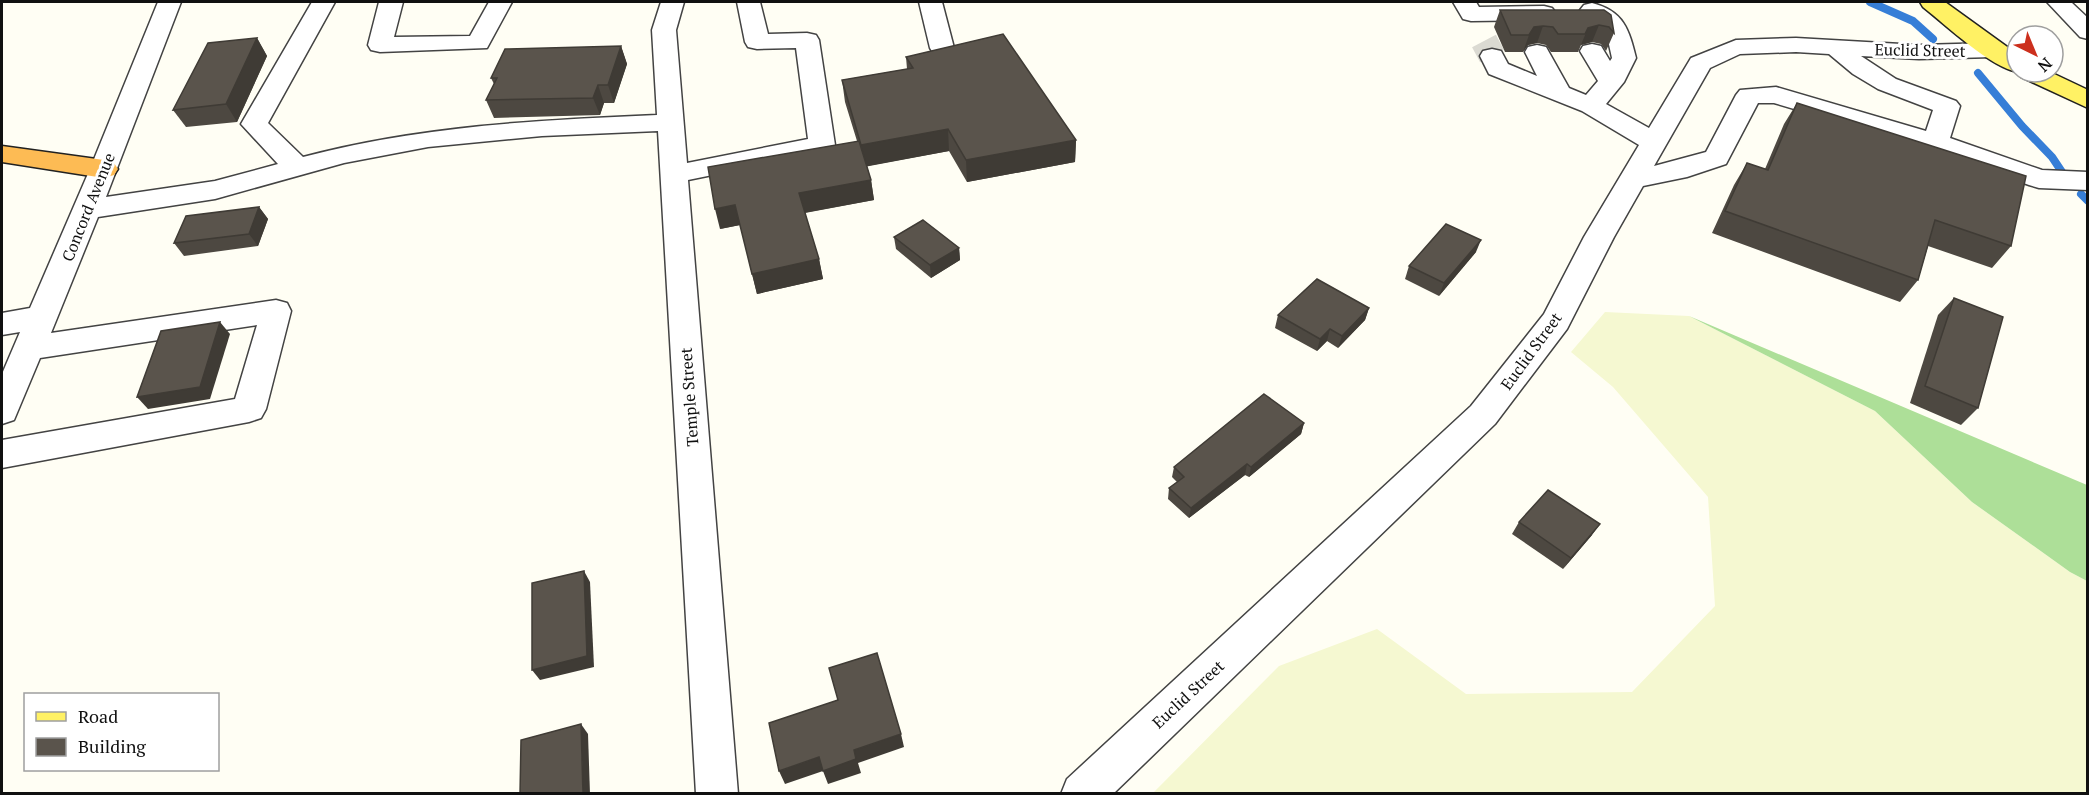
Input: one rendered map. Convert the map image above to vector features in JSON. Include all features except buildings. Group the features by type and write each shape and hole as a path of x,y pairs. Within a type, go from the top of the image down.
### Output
{"highway":[{"path":"2,154 104,169"}],"main road":[{"path":"1931,2 2005,58"},
{"path":"2055,84 2088,100"}],"street":[{"name":"Concord Avenue","path":"2,411 104,169 169,2"},
{"path":"298,168 254,124 323,2"},
{"path":"391,2 380,45 478,43 500,2"},
{"name":"Temple Street","path":"672,2 664,30 717,794"},
{"path":"674,174 822,145 807,40 757,42 749,2"},
{"path":"930,2 942,48"},
{"path":"2071,9 2088,32"},
{"path":"1591,106 1611,82 1624,58 1617,28 1582,14 1495,27 1498,69 1591,106 1654,142"},
{"name":"Euclid Street","path":"1082,794 1483,415 1556,321 1599,237 1700,63 1736,47 1796,45 2005,58"},
{"path":"1835,47 1859,69 1895,89 1947,106 1935,142"},
{"path":"1592,51 1611,82"},
{"path":"1537,52 1559,93"},
{"path":"1633,179 1687,168 1716,158 1749,95 1776,95 1935,142 2039,179 2088,181"},
{"path":"87,209 215,190 342,155 428,139 542,128 670,122"},
{"path":"2,454 249,409 276,311 29,348"},
{"path":"2,324 42,317"}],"green space":[{"path":"1605,312 1689,316 1875,411 1972,502 2070,572 2087,581 2087,793 1152,794 1279,666 1377,629 1466,694 1632,692 1715,606 1708,497 1613,387 1571,352"},
{"path":"1689,316 2087,485 2087,581 2070,572 1972,502 1875,411"}],"waterway":[{"path":"1870,2 1913,21 1933,39"},
{"path":"1978,73 2022,126 2052,157 2062,172"},
{"path":"2081,194 2088,201"}],"tunnel":[{"path":"1484,41 1492,56"}]}
